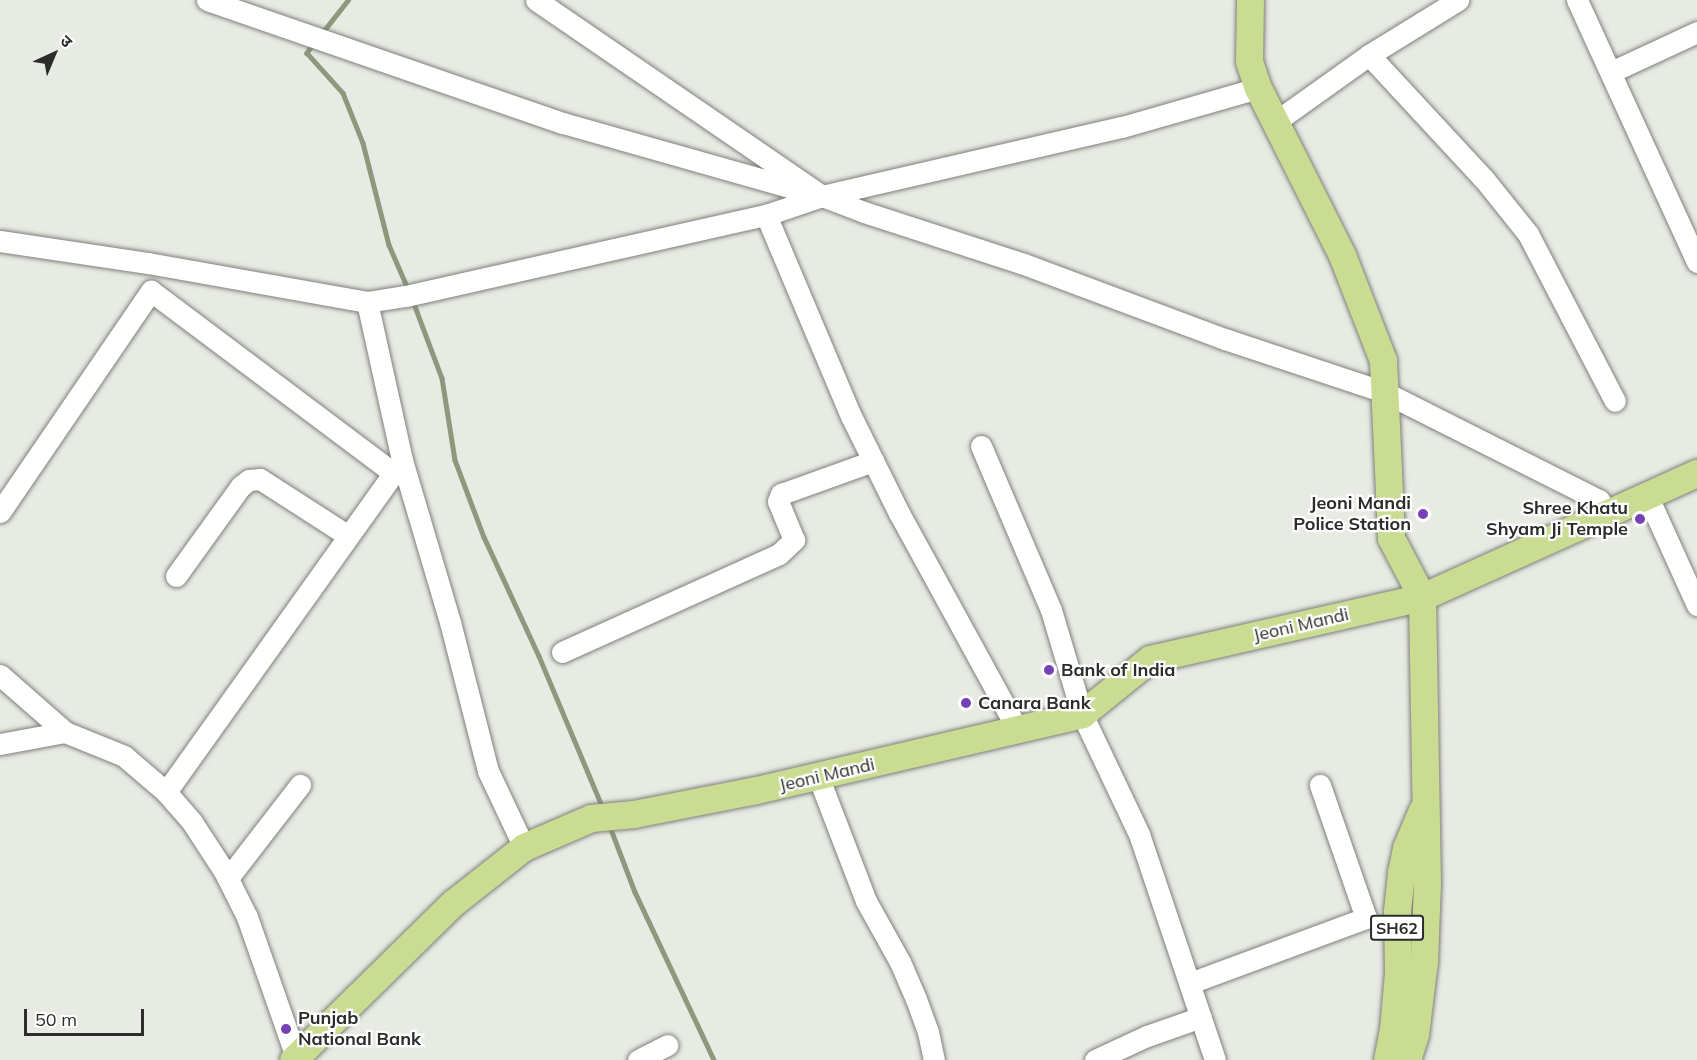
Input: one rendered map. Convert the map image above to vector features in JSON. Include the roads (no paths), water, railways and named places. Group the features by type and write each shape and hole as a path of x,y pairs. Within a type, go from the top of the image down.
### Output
{"main road":[{"path":"1250,0 1249,62 1258,88 1342,255 1383,360 1391,538 1422,597"},
{"name":"Jeoni Mandi","path":"295,1058 453,903 524,847 591,818 634,814 818,776 1082,714 1150,659 1422,597 1647,495 1694,469"},
{"name":"SH62","path":"1407,1060 1415,1034 1424,961 1427,882 1422,597"},
{"name":"SH62","path":"1386,1060 1393,1030 1398,973 1397,910 1406,848 1426,801"}],"street":[{"path":"207,0 563,123 822,196 1024,264 1225,339 1384,392 1599,500 1607,513"},
{"path":"536,0 822,196"},
{"path":"1275,122 1369,55 1458,0"},
{"path":"1577,0 1697,262"},
{"path":"1611,72 1697,32"},
{"path":"1369,55 1484,179 1528,234 1615,401"},
{"path":"0,241 148,263 367,302 412,295 766,214 822,196 1122,127 1258,88"},
{"path":"766,214 851,416 899,513 1017,730"},
{"path":"0,512 151,291 148,263"},
{"path":"151,291 398,467"},
{"path":"367,302 398,467 450,622 488,771 524,847"},
{"path":"981,446 1051,610 1082,714 1139,834 1215,1060"},
{"path":"562,652 779,554 794,540 778,501 781,494 873,461"},
{"path":"166,792 347,535 398,467"},
{"path":"176,576 241,486 249,480 260,479 347,535"},
{"path":"1647,495 1697,605"},
{"path":"0,675 65,732 119,753 166,792 192,822 228,878 247,916 295,1058"},
{"path":"0,744 65,732"},
{"path":"818,776 866,902 900,962 916,999 928,1032 934,1060"},
{"path":"228,878 300,785"},
{"path":"1320,785 1366,918"},
{"path":"1190,983 1366,918 1397,910"},
{"path":"1095,1060 1147,1036 1201,1017"},
{"path":"638,1060 667,1045"}],"waterway":[{"path":"322,33 348,0"},
{"path":"315,42 307,53 343,93 363,143 389,245 409,291"},
{"path":"413,301 442,378 455,460 484,537 539,656 603,808"},
{"path":"609,824 635,892 714,1060"}],"place":[{"name":"Jeoni Mandi Police Station","path":"1423,514"},
{"name":"Shree Khatu Shyam Ji Temple","path":"1640,519"},
{"name":"Bank of India","path":"1049,670"},
{"name":"Canara Bank","path":"966,703"},
{"name":"Punjab National Bank","path":"286,1029"}]}
